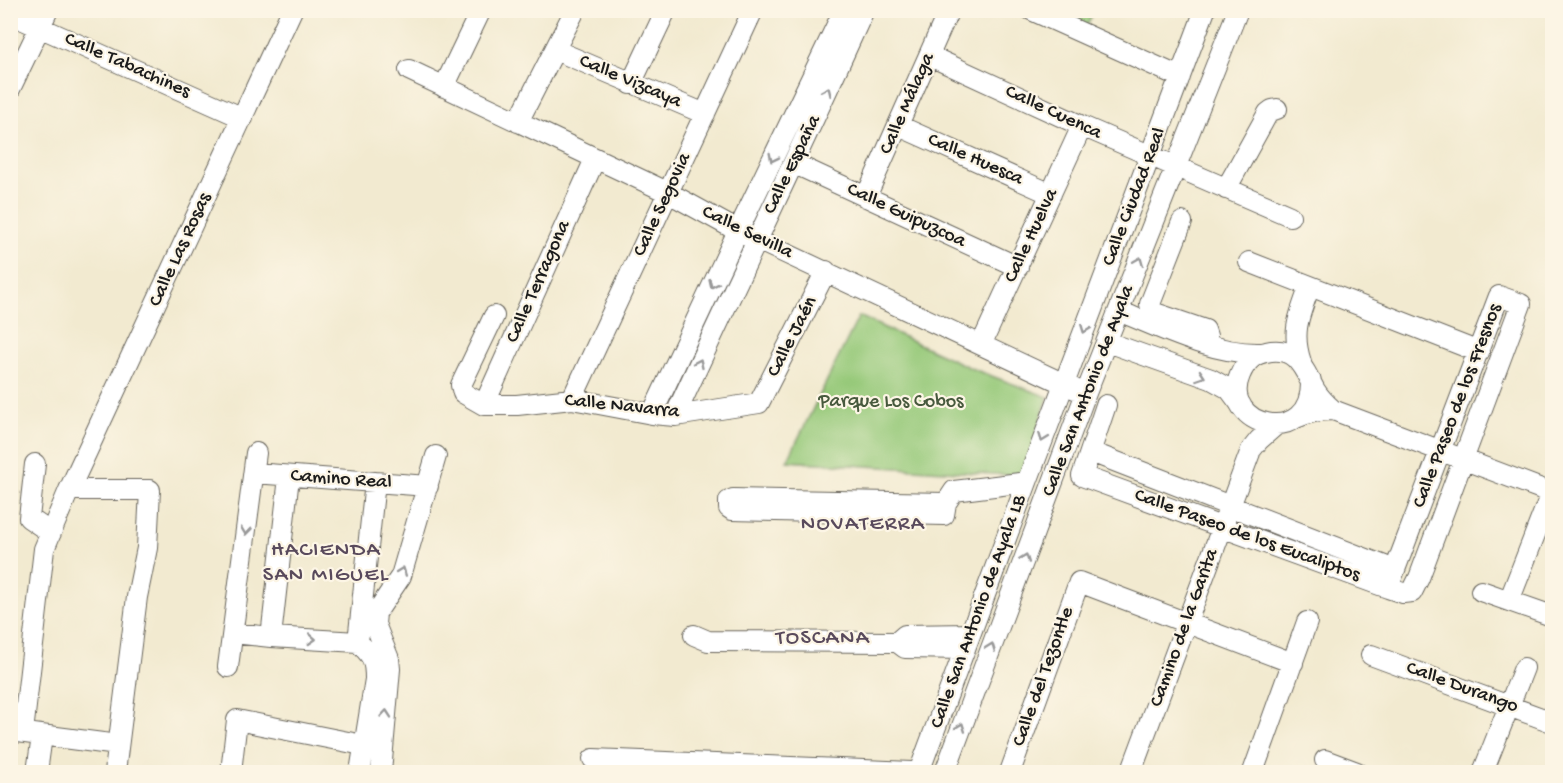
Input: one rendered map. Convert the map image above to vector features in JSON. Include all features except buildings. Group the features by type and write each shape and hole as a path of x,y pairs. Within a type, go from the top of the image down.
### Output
{"street":[{"name":"Calle Las Rosas","path":"37,772 25,733 44,549 69,490 292,10"},
{"path":"444,87 481,10"},
{"path":"518,122 575,10"},
{"path":"631,84 666,10"},
{"name":"Calle Segovia","path":"572,399 753,10"},
{"name":"Calle España","path":"652,414 844,10"},
{"name":"Calle España","path":"675,416 757,238 795,164 864,10"},
{"name":"Calle Málaga","path":"867,197 949,10"},
{"path":"1031,10 1180,77"},
{"name":"Calle Ciudad Real","path":"1065,384 1205,10"},
{"name":"Calle San Antonio de Ayala","path":"945,772 1086,393 1238,10"},
{"name":"Calle Tabachines","path":"10,14 44,19 243,118"},
{"path":"10,89 44,19"},
{"name":"Calle Vizcaya","path":"555,50 705,114"},
{"name":"Calle Cuenca","path":"930,56 1176,168 1290,216"},
{"name":"Calle Sevilla","path":"409,70 669,194 738,231 1086,393"},
{"path":"1226,189 1268,113 1278,109"},
{"name":"Calle Huesca","path":"899,126 1051,194"},
{"name":"Calle Huelva","path":"981,345 1082,126"},
{"name":"Calle Terragona","path":"484,405 595,159"},
{"name":"Calle Guipuzcoa","path":"795,164 1018,267"},
{"path":"1182,222 1150,304 1155,313 1205,330 1207,336 1205,344"},
{"path":"1249,262 1479,352"},
{"name":"Calle Jaén","path":"759,403 826,271"},
{"path":"1310,286 1296,327 1295,339 1301,362 1316,392 1333,411"},
{"name":"Calle Paseo de los Fresnos","path":"1391,579 1499,297 1521,304 1412,592"},
{"path":"1119,311 1220,350 1242,354 1288,353 1301,362"},
{"path":"484,405 462,393 461,385 494,316"},
{"path":"1130,351 1141,320"},
{"path":"1243,408 1237,392 1240,374 1251,359 1280,344 1296,327"},
{"path":"1107,342 1211,379 1229,389 1254,420 1265,424 1276,425 1308,412 1333,411 1552,493 1509,601"},
{"path":"1296,418 1309,402 1311,381"},
{"name":"Calle San Antonio de Ayala LB","path":"919,772 1065,384"},
{"name":"Calle Navarra","path":"484,405 518,405 572,399 675,416 759,403"},
{"path":"1091,452 1106,405"},
{"name":"Camino de la Garita","path":"1243,408 1251,450"},
{"name":"Camino de la Garita","path":"1131,772 1251,450 1276,425"},
{"name":"Calle Paseo de los Eucaliptos","path":"1391,579 1222,528 1082,476 1091,452 1230,506 1391,579 1404,593 1412,592"},
{"path":"228,667 256,453"},
{"path":"369,612 401,576 436,456"},
{"path":"35,464 29,518 51,533"},
{"name":"Camino Real","path":"254,473 428,486"},
{"path":"271,637 289,477"},
{"path":"360,772 375,679 375,664 370,645 375,624 369,612 375,482"},
{"path":"818,506 879,507 944,515 946,503 954,491 1027,482"},
{"path":"69,490 150,490 147,548 137,597 115,772"},
{"name":"Calle del Tezontle","path":"1010,772 1079,582 1187,623"},
{"path":"1481,591 1552,616"},
{"path":"982,603 1005,613"},
{"path":"1253,772 1308,622"},
{"path":"1187,623 1293,663"},
{"path":"233,633 370,645 389,659 381,772"},
{"path":"694,635 708,641 897,642 905,635 968,642"},
{"name":"Calle Durango","path":"1371,655 1552,722"},
{"path":"1483,772 1524,668"},
{"path":"231,772 237,720 363,745"},
{"path":"25,733 118,745"},
{"path":"593,759 643,767 912,772"},
{"path":"1325,760 1357,772"}],"green space":[{"path":"1054,11 1094,11 1087,26"},
{"name":"Parque Los Cobos","path":"859,316 973,369 1048,397 1023,476 787,461"}],"district":[{"name":"NOVATERRA","path":"863,525"},
{"name":"HACIENDA SAN MIGUEL","path":"326,564"},
{"name":"TOSCANA","path":"823,639"}]}
